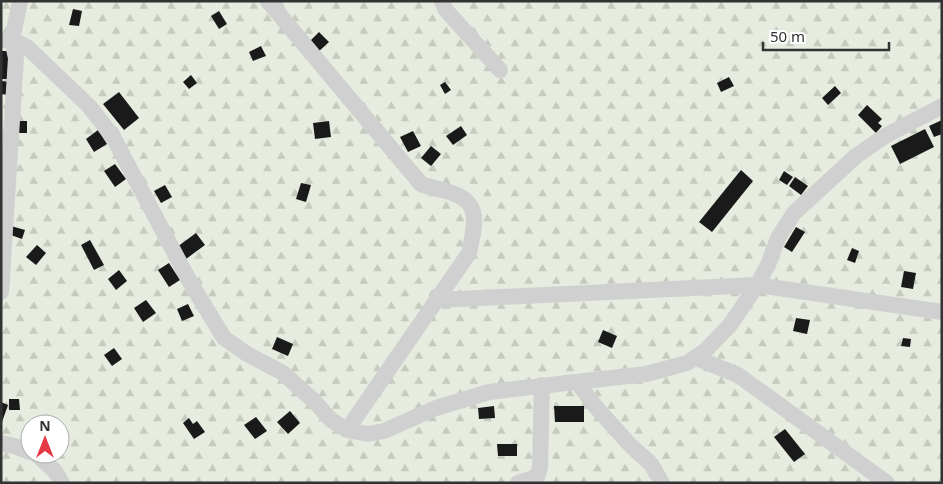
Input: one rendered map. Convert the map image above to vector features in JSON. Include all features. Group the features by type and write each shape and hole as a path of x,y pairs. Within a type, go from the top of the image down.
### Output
{"street":[{"path":"1,292 16,58 7,40 20,1"},
{"path":"268,1 421,184 452,193 468,201 474,212 475,224 469,253 347,430"},
{"path":"442,1 446,10 500,70"},
{"path":"7,40 27,47 43,60 89,106 113,137 190,282 224,338 247,354 283,373 331,420 347,430 368,434 384,431 436,408 489,392 646,374 687,363 696,358 730,326 768,265 778,238 794,213 856,156 886,136 942,106"},
{"path":"437,300 756,285 942,312"},
{"path":"696,358 738,376 888,483"},
{"path":"577,382 595,406 631,446 651,464 662,483"},
{"path":"518,483 537,477 540,467 542,385"},
{"path":"1,443 20,448"},
{"path":"47,464 55,471 62,483"}],"green space":[{"path":"1,1 942,1 942,483 1,483"}],"building":[{"path":"73,9 82,11 79,26 69,25"},
{"path":"219,11 227,24 219,29 211,16"},
{"path":"319,32 329,42 316,54 307,44"},
{"path":"261,46 266,56 253,61 249,52"},
{"path":"1,51 12,51 12,79 1,79"},
{"path":"191,75 197,83 189,89 183,82"},
{"path":"729,77 734,86 721,92 717,83"},
{"path":"1,81 10,82 8,95 1,94"},
{"path":"445,82 451,90 445,94 440,85"},
{"path":"835,86 841,93 828,105 822,98"},
{"path":"119,92 139,118 124,130 103,104"},
{"path":"867,105 882,119 878,123 882,126 876,133 858,115"},
{"path":"942,120 942,134 934,137 929,126"},
{"path":"18,121 27,121 27,133 17,133"},
{"path":"329,121 331,137 315,139 313,123"},
{"path":"461,126 467,135 453,145 446,136"},
{"path":"925,129 934,147 900,164 891,146"},
{"path":"98,130 107,144 94,152 86,139"},
{"path":"413,131 421,146 408,152 400,137"},
{"path":"431,146 441,154 431,166 421,158"},
{"path":"115,164 126,179 115,187 104,171"},
{"path":"741,170 753,181 712,232 699,222"},
{"path":"784,171 793,177 787,185 779,180"},
{"path":"795,177 808,186 801,195 789,186"},
{"path":"301,183 311,185 306,202 296,199"},
{"path":"165,185 172,197 161,203 154,191"},
{"path":"11,226 25,230 22,239 8,234"},
{"path":"796,227 805,232 792,252 784,247"},
{"path":"196,233 205,245 186,259 177,247"},
{"path":"90,240 104,265 94,270 81,245"},
{"path":"37,245 46,253 36,265 26,257"},
{"path":"852,248 859,251 855,263 847,260"},
{"path":"169,263 180,280 169,287 158,270"},
{"path":"119,270 127,281 116,290 108,279"},
{"path":"904,271 916,273 913,289 901,287"},
{"path":"146,300 156,313 143,322 134,308"},
{"path":"188,304 194,316 182,321 177,309"},
{"path":"796,318 810,320 807,334 793,331"},
{"path":"603,330 617,336 612,348 598,342"},
{"path":"277,337 293,344 288,356 272,349"},
{"path":"903,338 911,339 910,347 901,346"},
{"path":"114,348 122,359 112,366 104,355"},
{"path":"9,399 19,399 20,410 9,410"},
{"path":"1,402 8,405 2,422 1,422"},
{"path":"494,406 495,418 479,419 478,408"},
{"path":"554,406 584,406 584,422 555,422"},
{"path":"290,411 300,423 288,434 277,422"},
{"path":"256,417 267,431 255,439 244,425"},
{"path":"189,418 193,424 197,421 205,432 194,439 183,423"},
{"path":"785,429 805,454 794,462 774,437"},
{"path":"497,444 517,444 517,456 498,456"}]}
